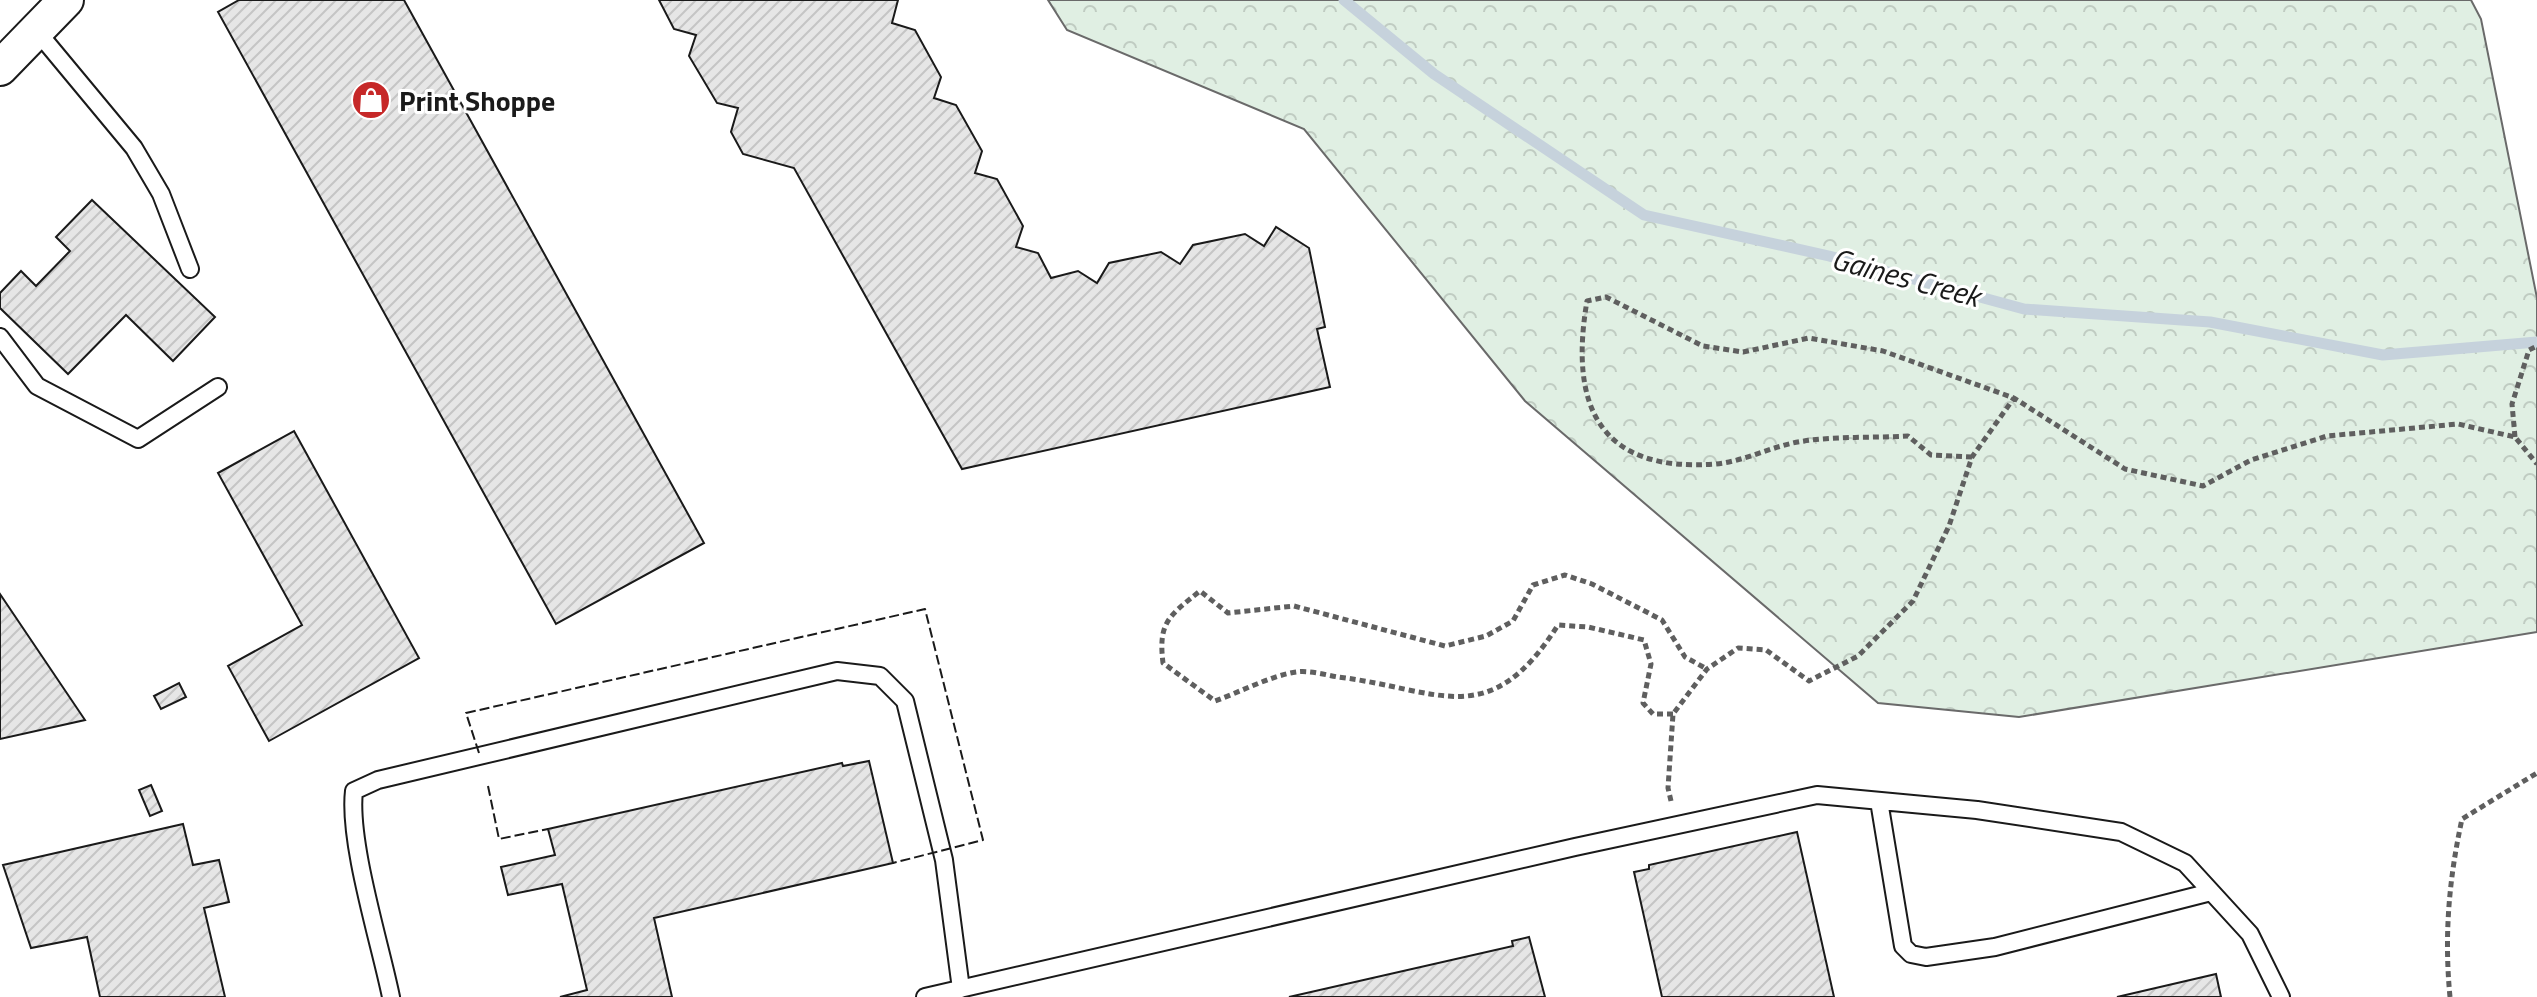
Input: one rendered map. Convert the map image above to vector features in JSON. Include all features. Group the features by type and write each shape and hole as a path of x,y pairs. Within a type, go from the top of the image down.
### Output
{"street":[{"path":"0,68 66,0"}],"lane":[{"path":"36,30 134,148 161,194 190,269"},
{"path":"0,337 37,386 138,439 218,387"},
{"path":"391,997 357,837 352,808 354,791 378,780 607,723 837,671 880,676 905,701 944,860 961,989"},
{"path":"925,997 1817,795 1977,810 2121,832 2185,863 2250,934 2281,997"},
{"path":"1879,801 1903,946 1911,954 1926,957 1995,947 2211,892"}],"path":[{"path":"1972,457 1931,455 1908,436 1803,441 1719,464 1669,465 1639,455 1600,429 1584,397 1582,329 1587,301 1606,297 1703,346 1743,352 1809,338 1883,351 2014,398 2125,469 2203,486 2251,460 2327,436 2458,424 2515,437"},
{"path":"2537,346 2529,350 2512,404 2515,437 2537,464"},
{"path":"1676,825 1668,788 1673,714 1707,669 1738,648 1766,650 1809,681 1858,656 1913,601 1949,526 1972,457 2014,398"},
{"path":"1673,714 1653,714 1643,703 1651,664 1644,640 1588,627 1558,625 1541,652 1511,678 1481,695 1440,698 1348,678 1297,672 1215,701 1163,663 1160,636 1174,612 1200,591 1228,613 1294,606 1445,646 1486,636 1513,621 1533,585 1565,575 1592,584 1662,620 1685,657 1707,669"},
{"path":"2450,997 2445,945 2451,870 2462,819 2537,773"}],"green space":[{"path":"1048,0 2471,0 2481,19 2537,298 2537,632 2019,717 1878,703 1525,401 1304,129 1067,30"}],"building":[{"path":"239,0 404,0 704,543 556,624 218,12"},
{"path":"659,0 898,0 892,23 915,30 941,77 934,98 956,105 982,151 975,173 997,179 1023,226 1016,247 1038,253 1051,278 1078,271 1097,283 1109,263 1161,252 1180,264 1193,245 1245,234 1264,246 1276,227 1309,248 1325,327 1317,329 1330,387 962,469 794,168 743,154 731,132 738,108 717,103 689,56 696,35 674,29"},
{"path":"92,200 215,317 173,361 126,315 68,374 0,308 0,293 21,271 36,286 70,251 56,237"},
{"path":"294,431 419,658 269,741 228,666 302,625 218,473"},
{"path":"0,594 85,720 0,739"},
{"path":"179,683 186,697 161,709 154,696"},
{"path":"869,761 893,863 654,918 672,997 560,997 587,990 562,884 508,895 501,867 555,855 548,829 842,763 843,766"},
{"path":"151,785 162,811 150,816 139,790"},
{"path":"183,824 193,865 219,860 229,902 204,908 225,997 100,997 87,937 31,948 3,865"},
{"path":"1797,832 1834,997 1662,997 1634,872 1649,869 1649,865"},
{"path":"1529,937 1545,997 1289,997 1513,946 1512,941"},
{"path":"2216,974 2221,997 2117,997"}],"waterway":[{"name":"Gaines Creek","path":"1344,0 1434,74 1644,215 1829,256 2024,309 2210,322 2383,355 2537,342"}],"fence":[{"path":"479,753 466,713 925,609 983,840 893,863"},
{"path":"488,786 499,839 548,829"}],"place":[{"name":"Print Shoppe","path":"371,100"}]}
